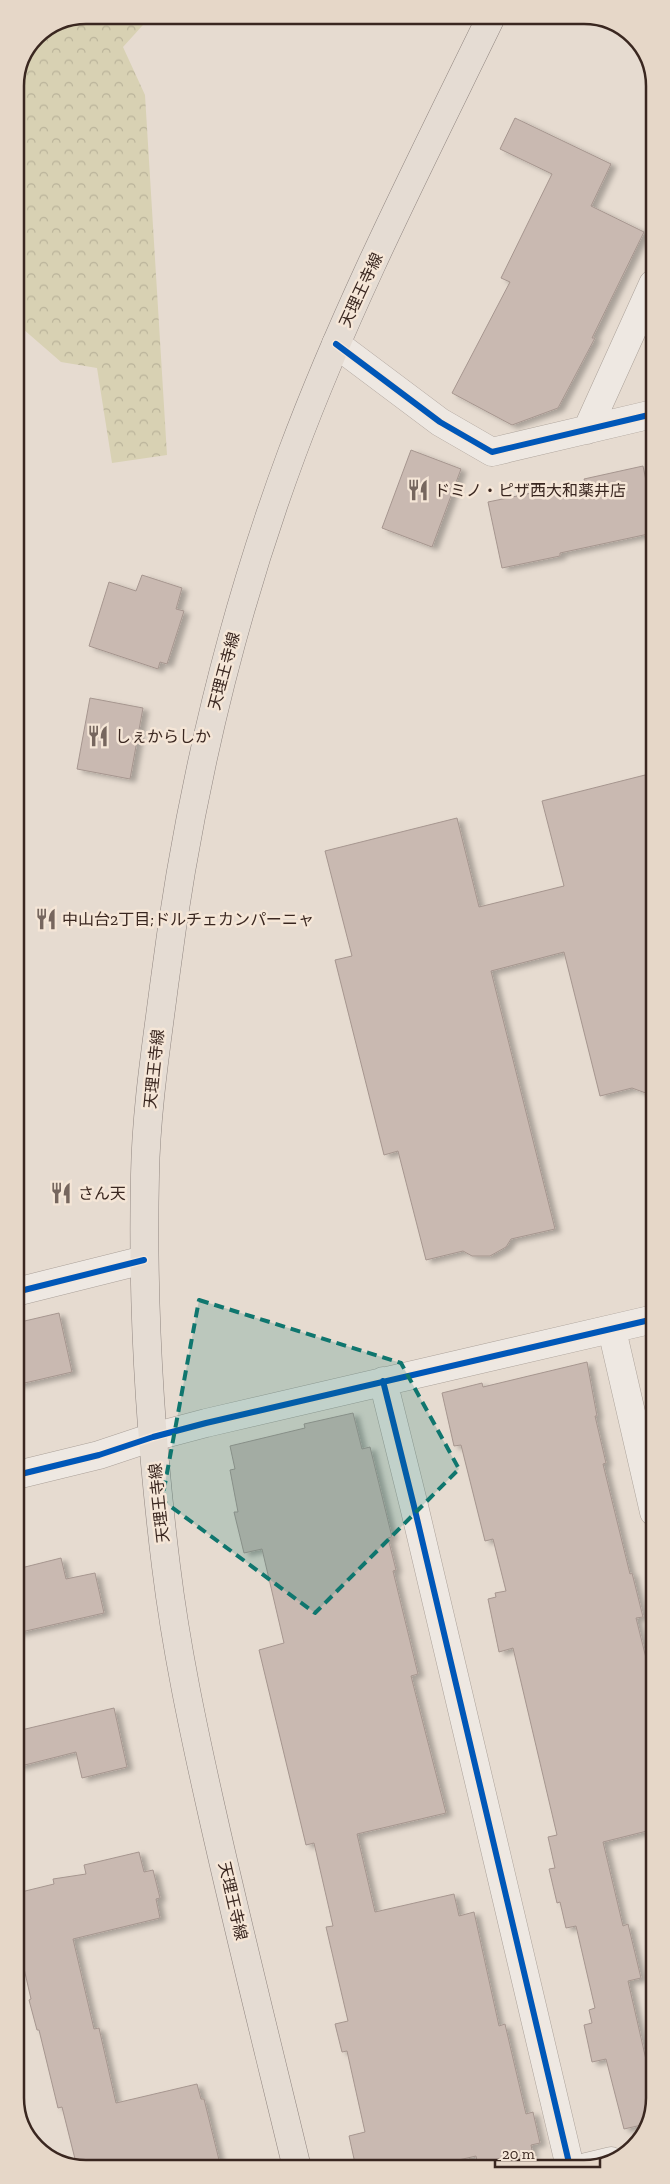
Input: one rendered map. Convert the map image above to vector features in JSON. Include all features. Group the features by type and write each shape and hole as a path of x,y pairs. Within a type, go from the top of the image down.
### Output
{"main road":[{"name":"天理王寺線","path":"295,2160 228,1883 187,1699 166,1572 153,1436 144,1260 144,1169 154,1061 172,925 190,821 220,678 260,543 293,450 336,344 396,212 488,24"}],"street":[{"path":"587,430 646,299"},
{"path":"336,344 440,422 492,452 646,416"},
{"path":"24,1290 144,1260"},
{"path":"24,1473 99,1455 153,1436 646,1321"},
{"path":"612,1330 646,1477"},
{"path":"383,1382 419,1525 568,2160"}],"highlighted area":[{"path":"199,1300 401,1363 459,1469 315,1613 162,1500"}],"green space":[{"path":"86,24 144,24 123,47 145,95 167,455 112,463 97,368 61,362 24,330 25,74 28,62 34,51 51,34 62,28"}],"building":[{"path":"515,118 611,164 591,206 644,232 592,338 595,338 558,408 512,425 452,393 510,282 501,278 552,174 500,149"},
{"path":"411,450 461,469 432,547 382,528"},
{"path":"643,466 646,480 646,535 502,568 488,502 585,482 584,479"},
{"path":"142,575 182,588 176,609 184,611 167,664 160,662 158,669 89,646 109,582 136,591"},
{"path":"90,698 143,708 130,779 77,769"},
{"path":"646,775 646,1093 632,1088 600,1096 564,952 491,971 555,1229 511,1239 506,1247 490,1256 472,1256 463,1251 426,1260 398,1151 384,1155 335,960 352,956 325,851 457,818 479,907 564,886 542,801"},
{"path":"59,1313 72,1372 24,1383 24,1321"},
{"path":"587,1362 597,1416 595,1416 606,1463 603,1464 630,1574 632,1573 643,1617 636,1618 646,1658 646,1831 603,1842 623,1926 628,1924 641,1978 628,1981 646,2060 645,2110 640,2125 624,2129 606,2059 592,2062 584,2025 592,2023 589,2010 595,2008 576,1926 566,1928 560,1902 557,1903 549,1869 555,1868 548,1837 557,1835 513,1648 499,1652 488,1599 496,1597 495,1593 506,1591 493,1539 485,1541 461,1445 454,1446 442,1393 482,1383 483,1387"},
{"path":"353,1413 362,1449 370,1447 392,1537 388,1538 396,1570 393,1571 418,1674 411,1676 446,1813 357,1834 375,1912 454,1894 459,1916 474,1912 499,2026 505,2024 526,2114 533,2112 540,2143 531,2145 533,2155 511,2160 477,2160 476,2156 459,2160 354,2160 349,2136 365,2132 347,2051 342,2052 335,2024 348,2021 326,1927 333,1926 314,1843 306,1845 259,1650 284,1643 262,1549 244,1553 234,1512 238,1512 230,1470 235,1469 230,1446 305,1428 304,1424"},
{"path":"61,1558 66,1579 95,1573 104,1613 24,1631 24,1567"},
{"path":"114,1708 127,1767 82,1778 76,1752 24,1765 24,1729"},
{"path":"139,1852 144,1872 153,1870 160,1898 156,1899 160,1918 73,1939 94,2029 99,2028 116,2103 197,2084 201,2099 204,2099 219,2160 75,2159 62,2107 58,2108 39,2030 37,2030 29,2000 31,1999 24,1968 24,1891 54,1884 53,1879 86,1874 84,1865"}],"cycle path":[{"path":"336,344 440,422 492,452 646,416"},
{"path":"24,1290 144,1260"},
{"path":"24,1473 99,1455 153,1437 206,1423 646,1321"},
{"path":"383,1381 568,2160"}],"place":[{"name":"ドミノ・ピザ西大和薬井店","path":"418,490"},
{"name":"しぇからしか","path":"98,736"},
{"name":"中山台2丁目;ドルチェカンパーニャ","path":"46,919"},
{"name":"さん天","path":"61,1193"}]}
